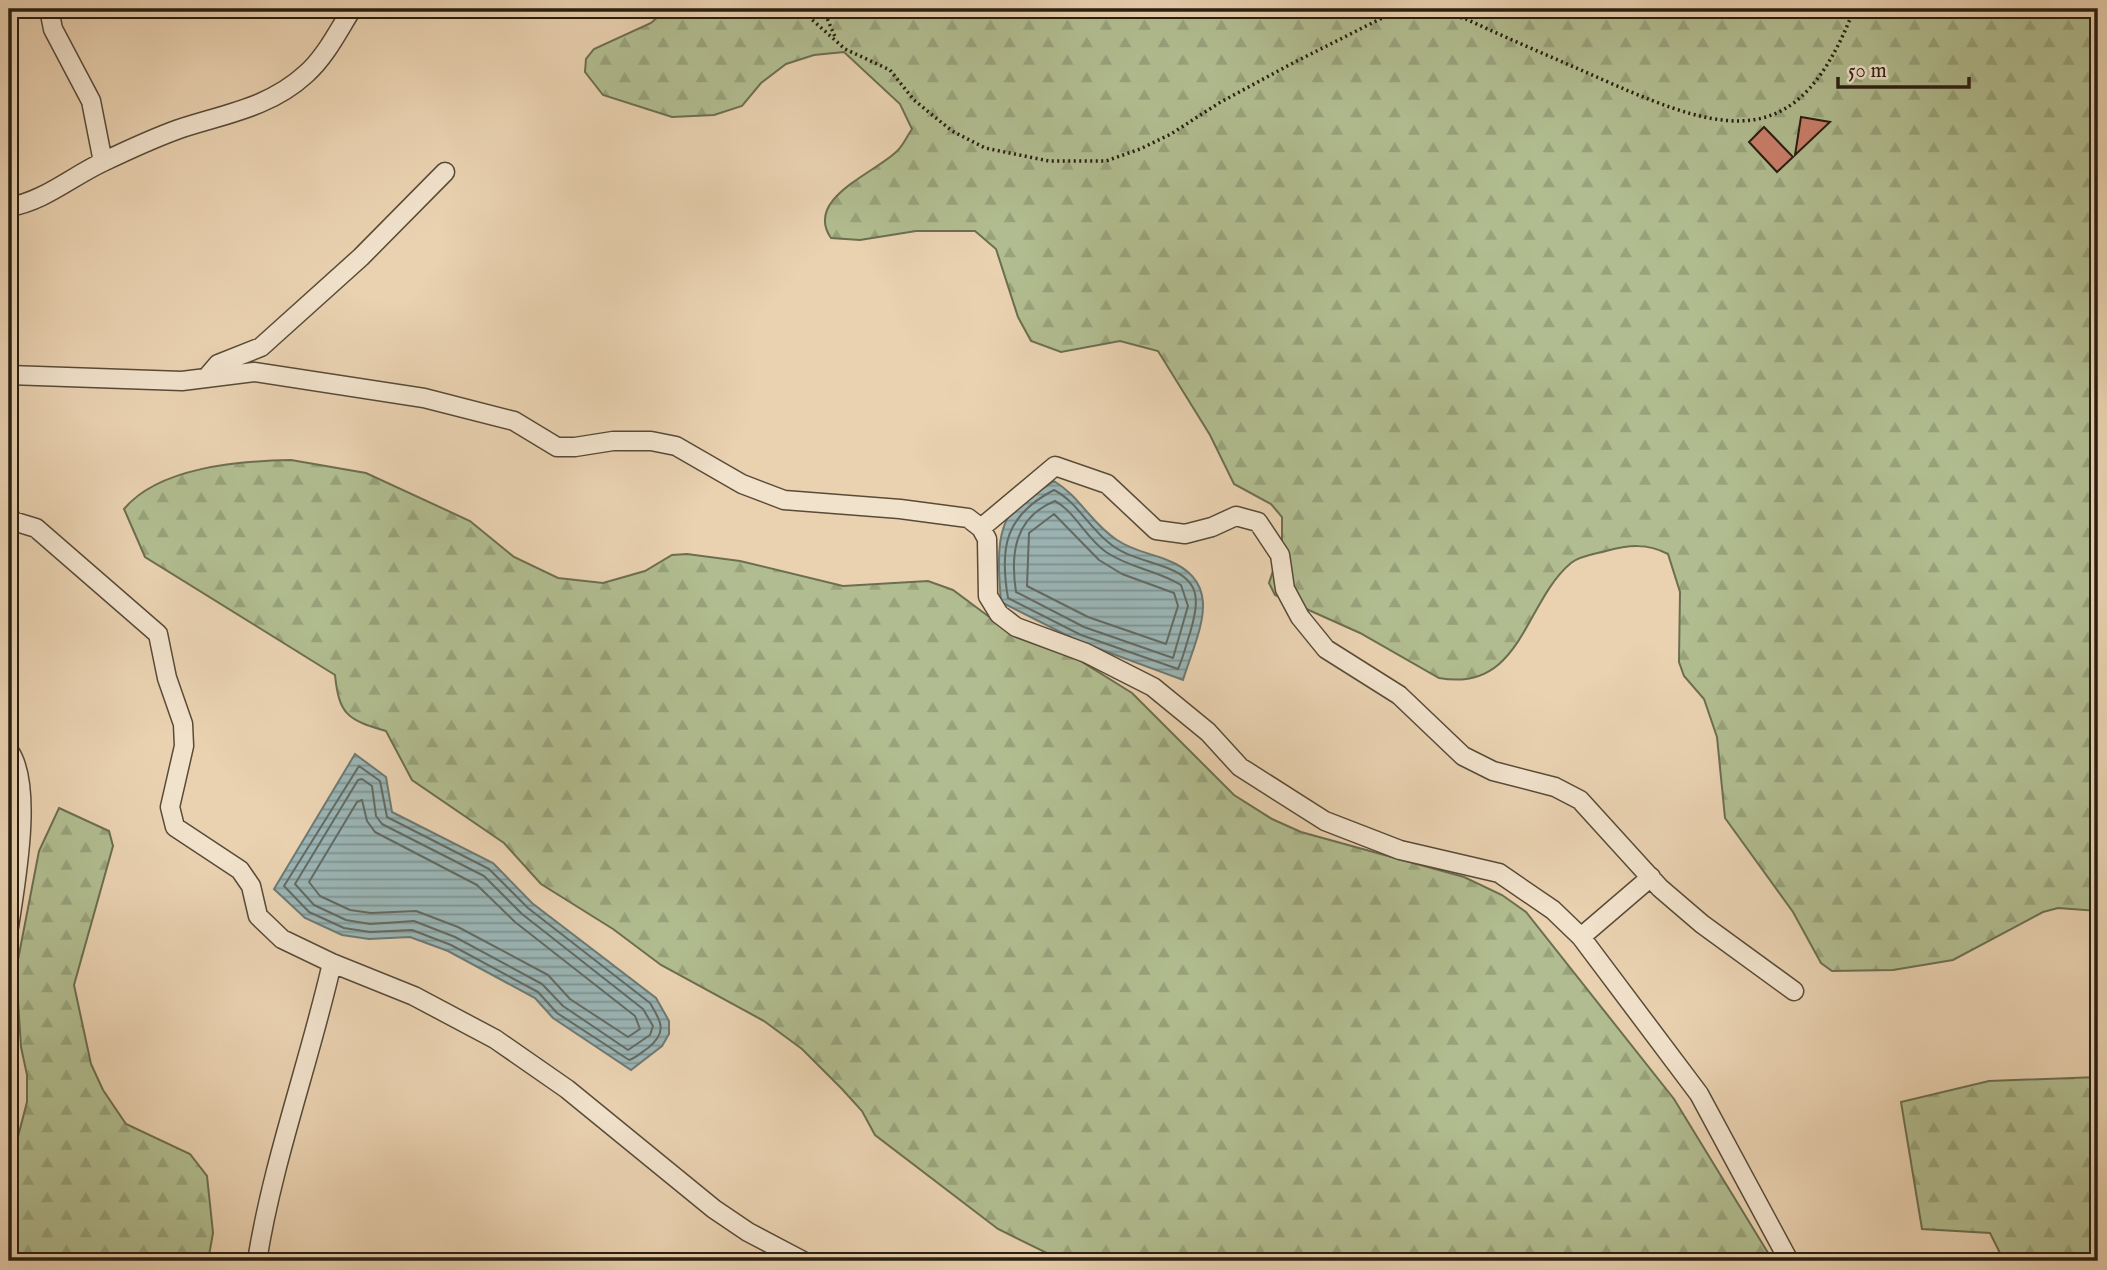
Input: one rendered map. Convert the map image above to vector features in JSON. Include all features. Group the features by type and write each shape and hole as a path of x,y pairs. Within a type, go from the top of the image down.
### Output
{"street":[{"path":"49,9 53,29 91,101 103,162"},
{"path":"9,207 30,204 103,162 178,130 240,113 274,96 305,75 323,55 352,9"},
{"path":"206,378 218,364 261,347 361,257 445,172"},
{"path":"9,375 182,381 254,372 425,398 514,421 557,447 651,441 676,446 742,484 785,500 900,509 968,518 981,528 987,539 988,596 999,614 1016,627 1086,653 1153,687 1208,732 1240,766 1325,821 1400,850 1499,873 1553,910 1581,937 1699,1094 1789,1261"},
{"path":"981,528 1055,466 1107,484 1156,530 1185,534 1212,527 1236,516 1258,522 1280,555 1285,589 1300,617 1326,649 1399,695 1463,756 1493,771 1555,787 1580,800 1651,877 1702,924 1794,992"},
{"path":"9,515 13,522 36,528 158,634 167,678 183,724 184,746 170,807 175,827 240,870 251,886 258,916 270,930 332,963 414,996 495,1039 567,1089 714,1209 748,1232 803,1261"},
{"path":"9,751 20,789 20,848 9,927"},
{"path":"1581,937 1651,877"},
{"path":"257,1261 266,1207 314,1044 332,963"}],"path":[{"path":"800,9 845,49 890,70 914,100 953,131 985,148 1049,161 1106,161 1171,134 1231,97 1384,17 1411,11 1440,12 1466,19 1672,110 1712,120 1746,123 1774,116 1797,101 1819,80 1838,50 1854,9"},
{"path":"824,9 836,41"}],"green space":[{"path":"667,9 2098,9 2098,911 2058,908 2043,912 1953,960 1893,970 1832,971 1821,963 1793,912 1725,818 1717,737 1704,699 1684,676 1679,662 1680,592 1668,554 1653,548 1630,546 1587,555 1574,561 1555,580 1505,658 1488,672 1467,679 1439,678 1360,633 1275,595 1269,583 1282,544 1282,517 1271,504 1234,484 1210,435 1158,351 1120,341 1061,352 1031,341 1018,317 996,249 975,231 916,231 860,240 831,238 825,224 827,211 834,199 896,152 912,129 900,104 844,52 814,55 786,64 761,83 742,106 714,115 672,117 603,95 585,72 586,59 594,49 651,23"},
{"path":"291,460 366,473 470,521 514,557 558,578 603,583 645,571 672,555 687,554 740,561 843,586 928,581 953,590 988,616 1074,657 1132,693 1234,795 1272,819 1301,832 1464,877 1502,895 1526,912 1674,1099 1773,1261 1063,1261 998,1229 875,1135 862,1111 802,1049 764,1021 661,965 613,929 541,884 504,843 412,780 386,731 354,719 348,714 339,699 335,675 145,557 124,509 139,495 179,475 201,469 248,462"},
{"path":"59,808 109,831 113,846 74,985 91,1064 103,1090 126,1124 190,1154 207,1176 213,1233 208,1261 9,1261 9,1171 27,1102 27,1075 21,1047 16,970 39,851"},
{"path":"2098,1077 2098,1261 2004,1261 1990,1233 1922,1229 1901,1102 1989,1081"}],"water":[{"path":"1054,481 1071,494 1100,526 1117,540 1167,560 1185,570 1197,582 1203,611 1183,680 1078,641 1001,602 999,551 1004,526 1017,506"},
{"path":"355,754 386,777 392,812 493,863 532,903 656,998 669,1021 669,1034 662,1046 631,1070 553,1018 535,998 448,951 410,937 369,939 342,935 305,918 274,889"}],"building":[{"path":"1801,117 1830,122 1795,155"},
{"path":"1764,127 1793,157 1777,172 1749,142"}]}
